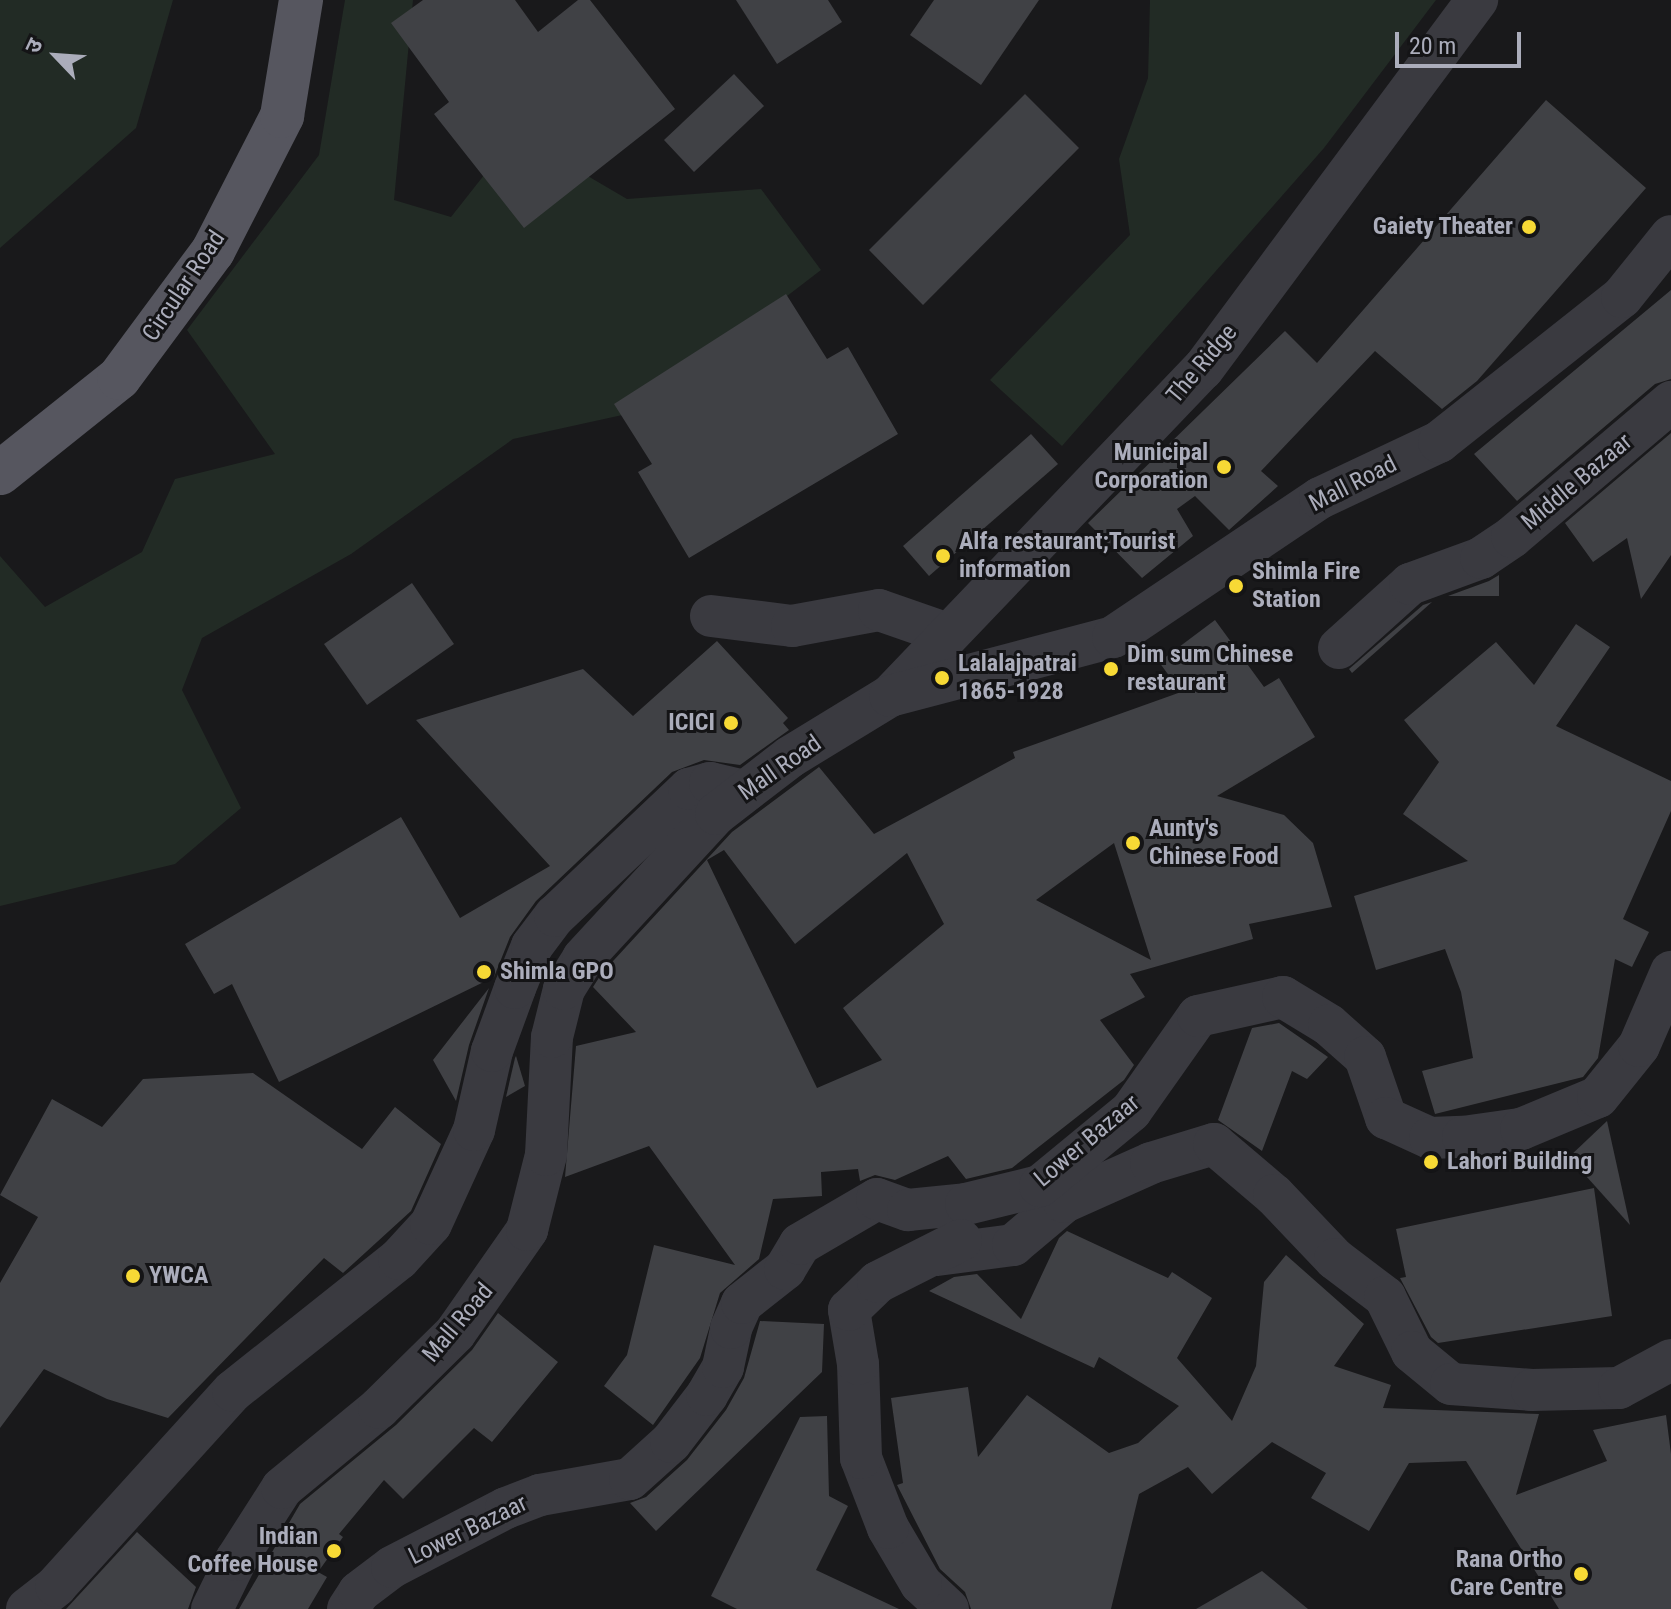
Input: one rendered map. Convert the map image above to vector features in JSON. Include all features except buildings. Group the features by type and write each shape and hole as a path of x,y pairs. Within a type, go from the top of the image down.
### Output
{"main road":[{"name":"Circular Road","path":"0,473 119,378 213,251 282,116 301,0"}],"street":[{"name":"The Ridge","path":"890,696 1203,369 1477,0"},
{"name":"Mall Road","path":"212,1609 236,1560 282,1488 301,1467 379,1408 455,1333 486,1293 527,1230 546,1155 552,1037 564,989 583,958 716,814 790,757 890,696 1113,637 1320,498 1439,442 1622,297 1671,236"},
{"name":"Middle Bazaar","path":"1339,648 1410,584 1481,558 1671,402"},
{"path":"711,616 792,626 879,610 948,634"},
{"path":"27,1609 56,1586 233,1391 399,1259 431,1224 474,1130 492,1051 515,988 532,946 555,916 689,789 710,783 745,791"},
{"name":"Lower Bazaar","path":"348,1609 359,1592 392,1567 506,1508 540,1495 630,1479 671,1442 707,1395 723,1367 731,1328 742,1303 785,1269 800,1244 841,1216 877,1199 908,1210 1001,1197 1040,1186 1131,1111 1198,1016 1283,997 1329,1025 1365,1057 1386,1118 1430,1138 1463,1137 1521,1129 1598,1097 1639,1046 1671,972"},
{"path":"937,1255 1013,1245 1064,1202 1151,1163 1214,1144 1274,1195 1335,1259 1385,1297 1412,1352 1451,1384 1532,1390 1619,1388 1671,1360"},
{"path":"948,1609 921,1584 888,1528 861,1458 858,1364 849,1310 878,1282 937,1255 971,1234 1001,1197"}],"shaded area":[{"path":"0,0 173,0 136,128 0,248"},
{"path":"345,0 413,0 394,200 451,217 492,165 569,165 627,199 761,189 821,270 636,412 513,439 351,554 202,638 182,690 241,808 175,864 0,906 0,556 45,607 142,552 175,479 275,454 187,330 319,155"},
{"path":"1150,0 1436,0 1324,148 1062,446 990,380 1130,235 1119,159 1148,78"}],"place":[{"name":"Gaiety Theater","path":"1529,227"},
{"name":"Municipal Corporation","path":"1224,467"},
{"name":"Alfa restaurant;Tourist information","path":"943,556"},
{"name":"Shimla Fire Station","path":"1236,586"},
{"name":"Dim sum Chinese restaurant","path":"1111,669"},
{"name":"Lalalajpatrai 1865-1928","path":"942,678"},
{"name":"ICICI","path":"731,723"},
{"name":"Aunty's Chinese Food","path":"1133,843"},
{"name":"Shimla GPO","path":"484,972"},
{"name":"Lahori Building","path":"1431,1162"},
{"name":"YWCA","path":"133,1276"},
{"name":"Indian Coffee House","path":"334,1551"},
{"name":"Rana Ortho Care Centre","path":"1581,1574"}]}
